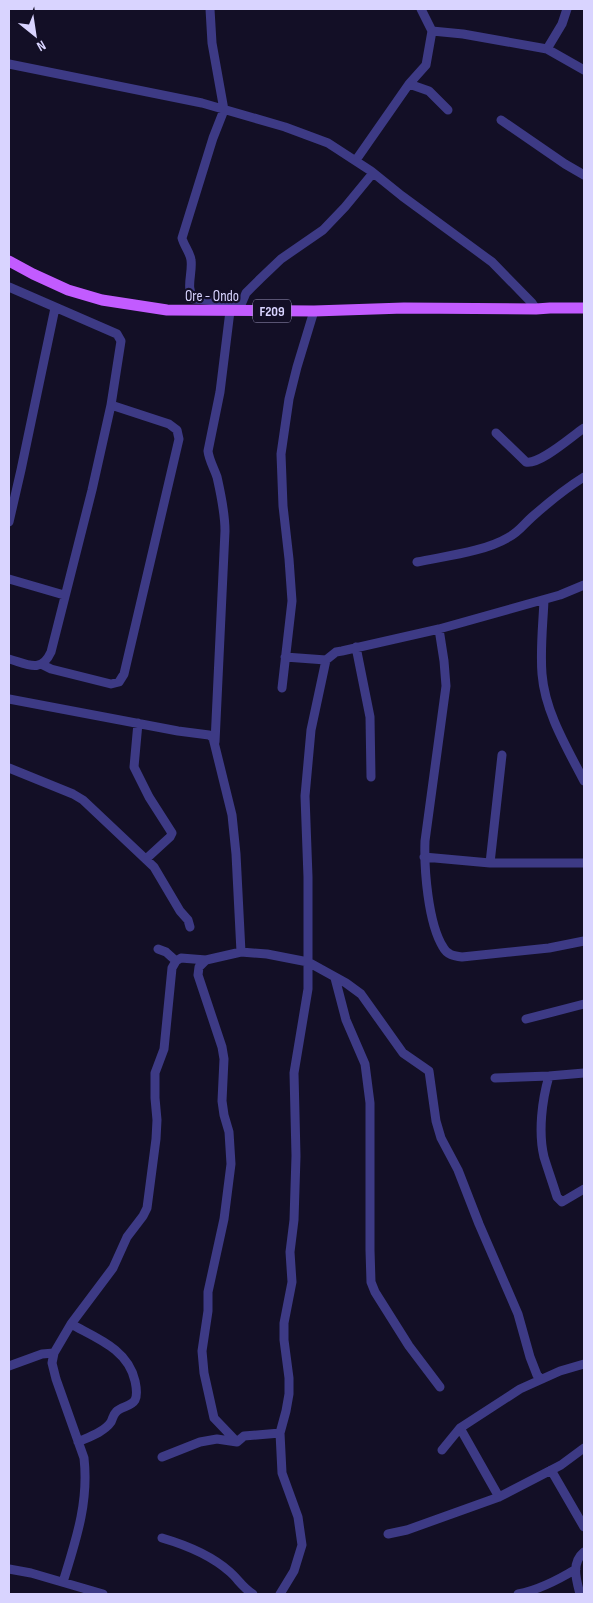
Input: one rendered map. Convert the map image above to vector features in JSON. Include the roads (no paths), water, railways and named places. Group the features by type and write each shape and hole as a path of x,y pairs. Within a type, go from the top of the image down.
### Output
{"main road":[{"name":"Ore - Ondo","path":"9,260 33,274 68,290 102,300 167,310 236,308 314,311 404,308 540,309"},
{"name":"F209","path":"540,309 584,308"},
{"name":"F209","path":"540,309 556,313 584,314"}],"street":[{"path":"210,9 212,43 224,110 182,238 183,244 191,258 190,294 194,299 236,308"},
{"path":"356,160 409,84 426,65 432,31 421,9"},
{"path":"547,49 562,24 567,9"},
{"path":"432,31 462,34 547,49 584,70"},
{"path":"9,64 202,103 285,127 328,143 356,160 492,262 532,304 540,309"},
{"path":"409,84 429,91 448,110"},
{"path":"501,120 565,164 584,174"},
{"path":"241,952 232,814 215,742 225,531 222,497 208,451 236,308 246,293 281,259 323,230 373,173"},
{"path":"9,287 117,334 121,341 111,405 92,490 51,652 48,660 43,665 36,667 9,659"},
{"path":"9,522 22,470 55,308"},
{"path":"282,688 292,601 282,506 281,454 289,399 314,311"},
{"path":"43,665 51,669 111,684 119,682 124,674 179,439 177,430 169,424 111,405"},
{"path":"496,433 526,462 532,463 584,428"},
{"path":"416,562 490,546 507,539 518,532 549,503 584,476"},
{"path":"9,579 64,595"},
{"path":"280,1594 294,1571 302,1545 298,1517 282,1473 280,1433 289,1394 284,1322 292,1282 290,1252 294,1220 296,1156 294,1073 308,989 305,796 311,730 326,660 336,652 438,629 544,600 584,585"},
{"path":"544,600 541,648 545,692 550,712 584,782"},
{"path":"438,629 446,686 424,857 434,928 443,948 453,956 462,957 549,948 584,941"},
{"path":"356,647 370,717 371,778"},
{"path":"285,657 326,660"},
{"path":"9,699 178,731 209,735 215,742"},
{"path":"138,723 134,767 149,797 172,833 146,859"},
{"path":"490,863 502,755"},
{"path":"9,768 73,794 83,800 146,859 160,876 180,912 188,920 190,927"},
{"path":"424,857 490,863 584,863"},
{"path":"158,949 166,952 176,961"},
{"path":"63,1582 84,1507 85,1469 84,1458 52,1363 54,1353 71,1324 113,1268 127,1238 144,1216 157,1130 155,1073 164,1048 172,968 176,961 181,958 206,960 241,952 267,954 308,962 346,983 361,994 402,1053 429,1071 436,1121 442,1138 464,1183 522,1327 537,1375 542,1379"},
{"path":"206,960 199,967 198,975 222,1047 224,1060 222,1101 229,1132 231,1164 224,1219 211,1273 202,1351 204,1373 214,1418 237,1442"},
{"path":"335,978 346,1020 365,1064 370,1103 371,1282 374,1292 399,1332 440,1387"},
{"path":"526,1019 584,1004"},
{"path":"495,1078 584,1073"},
{"path":"549,1076 545,1092 542,1125 544,1155 557,1197 562,1202 584,1189"},
{"path":"71,1324 114,1348 122,1355 134,1376 136,1388 134,1401 116,1410 111,1421 102,1430 78,1442"},
{"path":"9,1366 42,1354 54,1353"},
{"path":"442,1450 460,1428 520,1389 560,1371 584,1364"},
{"path":"460,1428 499,1497"},
{"path":"162,1457 200,1442 218,1439 237,1442 244,1436 280,1433"},
{"path":"388,1534 407,1530 499,1497 551,1470 575,1456 584,1448"},
{"path":"551,1470 584,1527"},
{"path":"162,1538 196,1550 229,1570 240,1584 253,1594"},
{"path":"580,1594 575,1576 576,1563 584,1552"},
{"path":"9,1569 31,1573 103,1594"},
{"path":"518,1594 532,1592 576,1569"}]}
